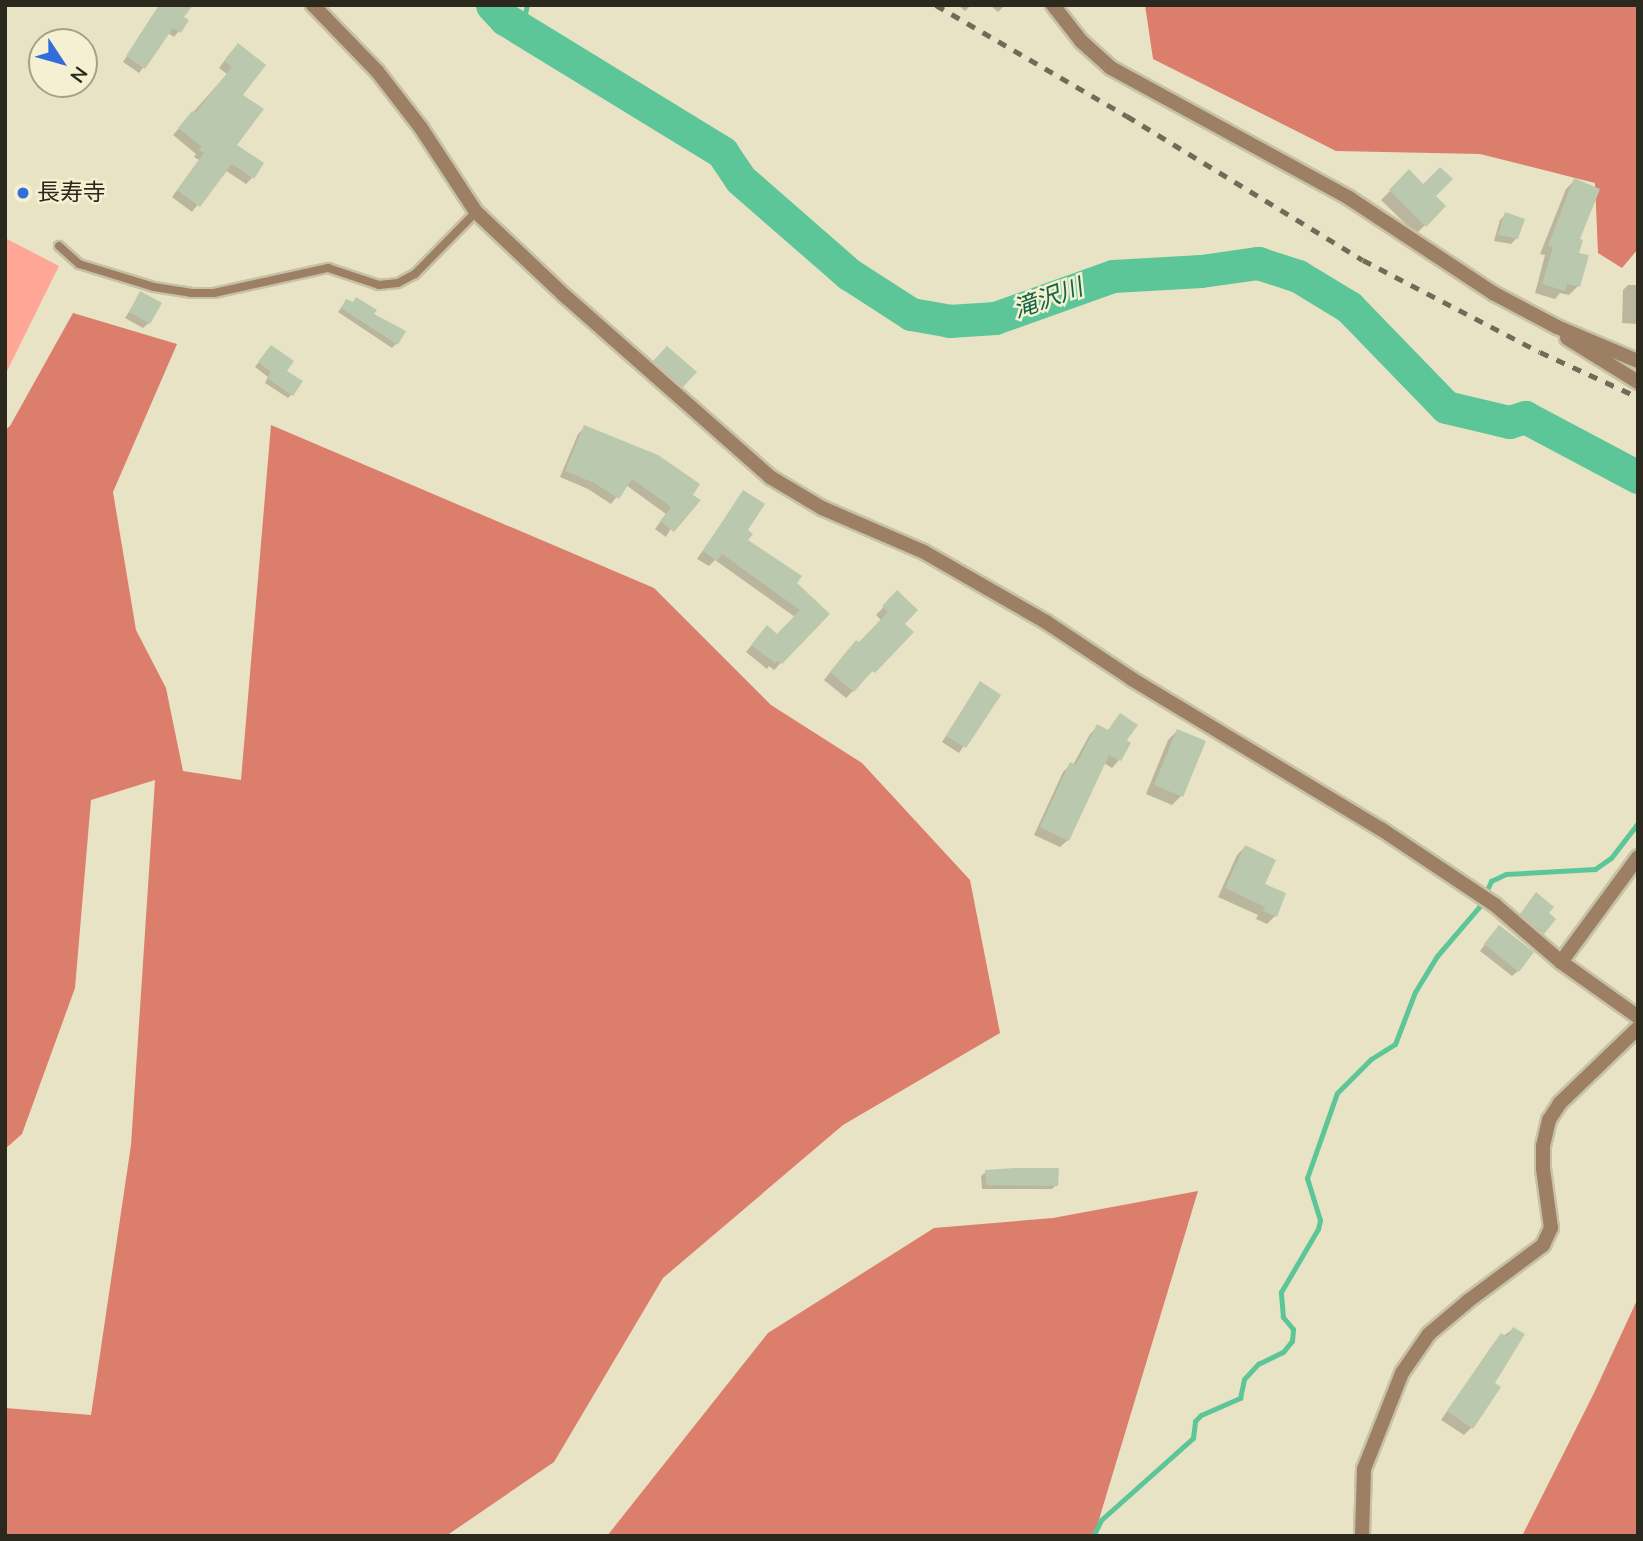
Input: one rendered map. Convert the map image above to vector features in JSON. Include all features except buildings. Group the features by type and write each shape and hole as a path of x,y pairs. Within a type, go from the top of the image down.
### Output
{"street":[{"path":"313,5 384,80 421,128 476,212 566,298 770,477 822,508 924,552 1046,622 1132,679 1381,829 1495,905 1561,962 1638,1017"},
{"path":"1053,5 1081,41 1111,68 1349,198 1454,270 1557,327 1638,360"},
{"path":"1557,327 1572,342 1638,382"},
{"path":"1561,962 1638,857"},
{"path":"1363,1536 1364,1469 1402,1373 1429,1334 1543,1245 1550,1228 1543,1169 1543,1146 1549,1120 1560,1103 1638,1028"}],"lane":[{"path":"59,246 79,264 154,287 191,293 214,293 328,268 379,285 398,283 415,274 476,212"}],"shaded area":[{"path":"1145,5 1638,5 1638,249 1622,268 1598,253 1595,183 1480,154 1336,151 1153,59"},
{"path":"5,238 59,266 5,375"},
{"path":"73,313 177,344 113,492 136,630 166,688 183,771 241,780 271,425 654,588 771,705 862,763 970,880 1000,1033 843,1125 663,1278 554,1462 446,1536 5,1536 5,1408 91,1415 131,1145 155,780 91,800 75,988 22,1134 5,1149 5,430 10,426"},
{"path":"1198,1191 1094,1536 607,1536 768,1333 934,1228 1053,1218"},
{"path":"1638,1298 1638,1536 1522,1536 1594,1393"}],"waterway":[{"name":"滝沢川","path":"492,5 505,19 722,152 740,179 849,274 911,314 949,321 995,318 1113,276 1201,271 1258,263 1298,276 1349,307 1446,407 1509,422 1525,417 1638,477"},
{"path":"527,5 525,14 534,37"},
{"path":"1093,1536 1101,1520 1193,1438 1195,1421 1201,1415 1240,1398 1244,1379 1258,1364 1283,1352 1292,1341 1293,1329 1283,1317 1281,1292 1318,1229 1320,1220 1307,1178 1337,1093 1371,1059 1395,1044 1415,992 1437,956 1479,907 1491,881 1506,874 1595,869 1611,858 1638,823"}],"railway":[{"path":"936,5 1127,116 1363,260 1540,352 1638,397"}],"place":[{"name":"長寿寺","path":"23,193"}]}
